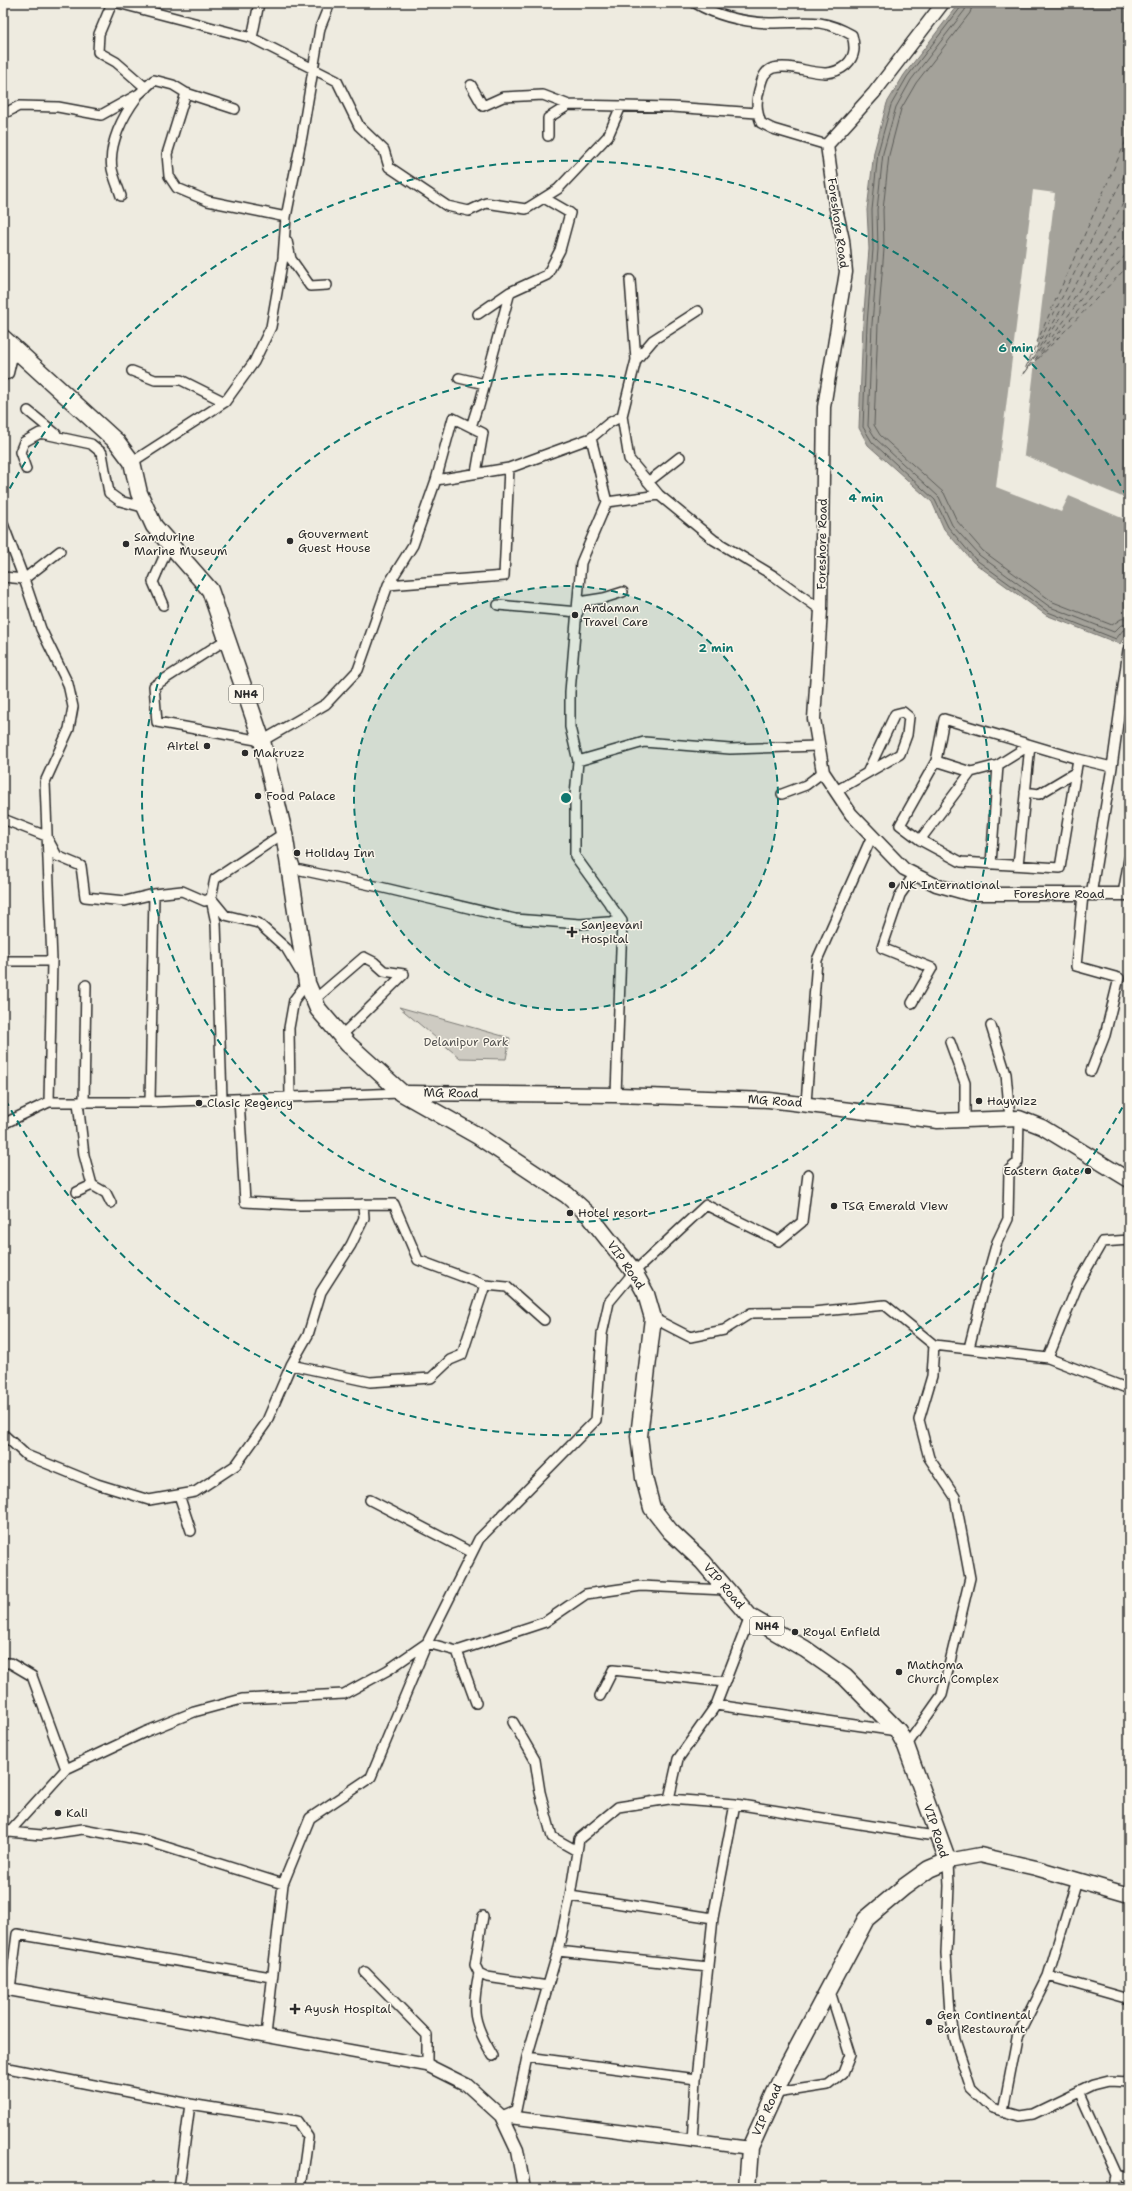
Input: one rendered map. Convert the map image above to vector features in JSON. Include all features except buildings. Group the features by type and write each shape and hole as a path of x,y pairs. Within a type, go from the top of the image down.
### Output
{"highway":[{"name":"NH4","path":"6,343 117,442 132,462 139,493 154,526 210,590 262,741 284,833 307,983 318,1009 341,1036 402,1093"},
{"name":"VIP Road","path":"402,1093 478,1136 567,1195 589,1215 634,1272 646,1294 654,1318 639,1436 644,1478 652,1508 670,1531 703,1562 750,1617 805,1649 845,1677 898,1731 906,1746 948,1861 929,1869 904,1886 866,1919 829,1988 750,2148 747,2188"}],"main road":[{"path":"827,145 874,93 943,3"},
{"name":"Foreshore Road","path":"827,145 835,204 843,240 846,272 824,407 821,610 814,719 823,772 851,814 904,870 936,885 968,894 1126,894"},
{"path":"5,375 6,343"},
{"name":"MG Road","path":"402,1093 616,1095 769,1100 806,1103 885,1115 938,1121 1014,1118 1042,1127 1129,1180"},
{"path":"948,1861 980,1856 1036,1868 1129,1895"},
{"path":"6,1988 427,2065 468,2085 501,2116 517,2150 524,2188"},
{"path":"501,2116 750,2148"}],"street":[{"path":"112,3 100,34 98,52 116,62 143,91"},
{"path":"118,3 252,38 337,81 359,126 384,150 389,167 447,206 469,211 486,204 526,209 558,189 608,136 621,106"},
{"path":"252,38 259,3"},
{"path":"132,462 225,402 254,362 271,327 283,258 286,217 320,28 330,3"},
{"path":"695,3 739,20 769,23 812,21 835,25 852,35 855,46 852,60 838,72 821,74 786,68 772,68 763,76 756,99 757,113 761,122 773,129 827,145"},
{"path":"121,196 112,169 112,150 124,114 154,80 173,85 186,93 235,109"},
{"path":"471,85 483,106 502,97 544,95 569,106 672,107 757,113"},
{"path":"3,114 19,106 58,107 101,115 143,91"},
{"path":"186,93 167,154 169,176 178,188 208,201 286,217"},
{"path":"548,136 548,118 569,106"},
{"path":"478,314 510,292 547,275 560,250 570,213 544,198"},
{"path":"285,230 291,259 310,286 327,285"},
{"path":"630,280 636,360 622,416 629,459 659,495 714,540 774,576 821,610"},
{"path":"471,427 485,384 510,292"},
{"path":"636,360 653,340 698,311"},
{"path":"132,371 155,380 181,380 225,402"},
{"path":"459,378 485,384"},
{"path":"28,411 59,436"},
{"path":"436,480 509,468 591,438 609,423 622,416"},
{"path":"227,639 154,686 157,722 262,741 326,704 358,670 388,585 413,545 436,480 453,418 483,433 476,473"},
{"path":"26,469 20,452 24,442 40,433 91,444 102,453 110,493 120,501 146,508"},
{"path":"591,438 607,502 581,563 570,692 570,727 578,761 575,796 575,856 622,921 616,1095"},
{"path":"648,482 680,457"},
{"path":"388,585 504,576 509,468"},
{"path":"607,502 659,495"},
{"path":"3,524 41,629 68,684 73,707 69,729 45,782 52,961 49,1102"},
{"path":"163,605 153,582 170,543"},
{"path":"3,577 24,579 60,551"},
{"path":"578,609 585,601 604,598 623,592"},
{"path":"498,605 578,609"},
{"path":"1091,1071 1105,1035 1119,978 1076,966 1087,895 1112,767 1128,650"},
{"path":"836,791 900,754 907,735 909,717 903,712 895,714 867,773"},
{"path":"1078,760 1060,868 961,862 920,840 900,824 936,761 944,719 1078,760 1112,767"},
{"path":"578,761 644,742 730,749 818,746"},
{"path":"936,761 971,772 998,764 1030,745"},
{"path":"1018,865 1030,745"},
{"path":"991,864 998,764"},
{"path":"782,794 806,785 823,772"},
{"path":"920,840 971,772"},
{"path":"1025,792 1039,794 1076,772"},
{"path":"3,819 46,836 57,856 81,866 85,897 125,901 154,894 182,891 205,901 211,898"},
{"path":"222,1098 216,923 211,898 215,879 284,833 296,869 515,919 580,924 622,921"},
{"path":"806,1103 816,960 872,836"},
{"path":"1126,894 1129,859"},
{"path":"912,1003 932,968 882,948 900,895 914,875"},
{"path":"150,1102 154,894"},
{"path":"211,898 225,915 258,923 286,948 307,983 294,1000 289,1028 290,1096"},
{"path":"314,1000 364,957 374,962 384,971 404,974 341,1036"},
{"path":"3,961 52,961"},
{"path":"86,985 81,1102 84,1155 92,1185 106,1192 111,1203"},
{"path":"969,1348 990,1265 997,1242 1008,1219 1009,1170 1018,1162 1014,1118 1006,1074 991,1026"},
{"path":"950,1042 966,1083 965,1119"},
{"path":"3,1124 49,1102 150,1102 222,1098 238,1099 402,1093"},
{"path":"238,1099 245,1202 300,1205 394,1204 418,1260 486,1285 506,1287 544,1320"},
{"path":"266,2035 271,1977 284,1884 310,1818 371,1777 427,1643 479,1539 596,1420 602,1334 609,1302 634,1272 706,1205 779,1241 802,1222 808,1174"},
{"path":"77,1192 92,1185"},
{"path":"3,1434 26,1455 97,1484 149,1500 195,1492 236,1465 266,1423 291,1365 308,1335 321,1292 351,1245 364,1218 362,1204"},
{"path":"1048,1358 1078,1284 1102,1242 1129,1240"},
{"path":"291,1365 370,1382 430,1378 450,1360 462,1355 486,1285"},
{"path":"654,1318 690,1337 724,1330 751,1313 813,1312 885,1305 934,1345 1048,1358 1129,1388"},
{"path":"906,1746 942,1695 970,1578 955,1497 929,1458 919,1420 932,1376 934,1345"},
{"path":"179,1495 191,1531"},
{"path":"370,1500 472,1553"},
{"path":"6,1833 66,1769 146,1732 194,1712 242,1699 344,1694 388,1670 427,1643 457,1651 545,1622 586,1594 640,1586 726,1590"},
{"path":"669,1800 678,1759 716,1705 750,1617"},
{"path":"457,1651 476,1703"},
{"path":"3,1662 10,1664 32,1676 66,1769"},
{"path":"600,1696 613,1670 725,1682"},
{"path":"716,1705 898,1731"},
{"path":"513,1722 535,1760 540,1792 552,1837 577,1851"},
{"path":"501,2116 516,2110 527,2057 558,1951 570,1896 579,1839 618,1807 669,1800 735,1804 928,1835 938,1833"},
{"path":"692,2141 696,2079 713,1918 735,1804"},
{"path":"6,1833 41,1835 83,1828 147,1840 284,1884"},
{"path":"948,1861 949,1886 946,1953 950,2013 955,2040 971,2088 992,2108 1020,2116 1033,2114 1079,2091 1109,2081 1129,2082"},
{"path":"1003,2112 1017,2038 1048,1976 1077,1880"},
{"path":"570,1896 713,1918"},
{"path":"483,1916 475,1965 480,1973 487,1977 548,1986"},
{"path":"6,1988 17,1934 271,1977"},
{"path":"558,1951 708,1967"},
{"path":"365,1972 427,2035 427,2065"},
{"path":"480,1973 475,1994 474,2015 480,2035 493,2056"},
{"path":"1048,1976 1129,1999"},
{"path":"776,2093 828,2085 844,2073 850,2055 829,1988"},
{"path":"527,2057 696,2079"},
{"path":"3,2067 190,2104 297,2122 308,2137 301,2188"},
{"path":"1079,2091 1117,2175 1115,2188"},
{"path":"179,2188 190,2104"},
{"path":"1117,2175 1129,2178"}],"green space":[{"name":"Delanipur Park","path":"399,1007 510,1038 506,1059 460,1058"}],"water":[{"path":"959,3 1129,3 1129,634 1126,633 1120,644 1046,615 973,562 944,529 932,502 868,445 859,428 863,324 869,249 867,210 874,152 887,103 904,75"}],"pier":[{"path":"1033,190 1055,193 1024,455 1129,500 1129,521 1069,496 1061,512 996,487"}],"ferry route":[{"path":"1022,376 1129,134"},
{"path":"1028,364 1129,166"},
{"path":"1026,370 1129,193"},
{"path":"1028,367 1129,215"},
{"path":"1024,374 1129,235"},
{"path":"1029,368 1129,251"},
{"path":"1025,372 1129,265"}],"place":[{"name":"Gouverment Guest House","path":"290,541"},
{"name":"Samdurine Marine Museum","path":"126,544"},
{"name":"Andaman Travel Care","path":"575,615"},
{"name":"Airtel","path":"207,746"},
{"name":"Makruzz","path":"245,753"},
{"name":"Food Palace","path":"258,796"},
{"name":"Holiday Inn","path":"297,853"},
{"name":"NK International","path":"892,885"},
{"name":"Sanjeevani Hospital","path":"572,932"},
{"name":"Haywizz","path":"979,1101"},
{"name":"Clasic Regency","path":"199,1103"},
{"name":"Eastern Gate","path":"1088,1171"},
{"name":"TSG Emerald View","path":"834,1206"},
{"name":"Hotel resort","path":"570,1213"},
{"name":"Royal Enfield","path":"795,1632"},
{"name":"Mathoma Church Complex","path":"899,1672"},
{"name":"Kali","path":"58,1813"},
{"name":"Ayush Hospital","path":"295,2009"},
{"name":"Gen Continental Bar Restaurant","path":"929,2022"}]}
